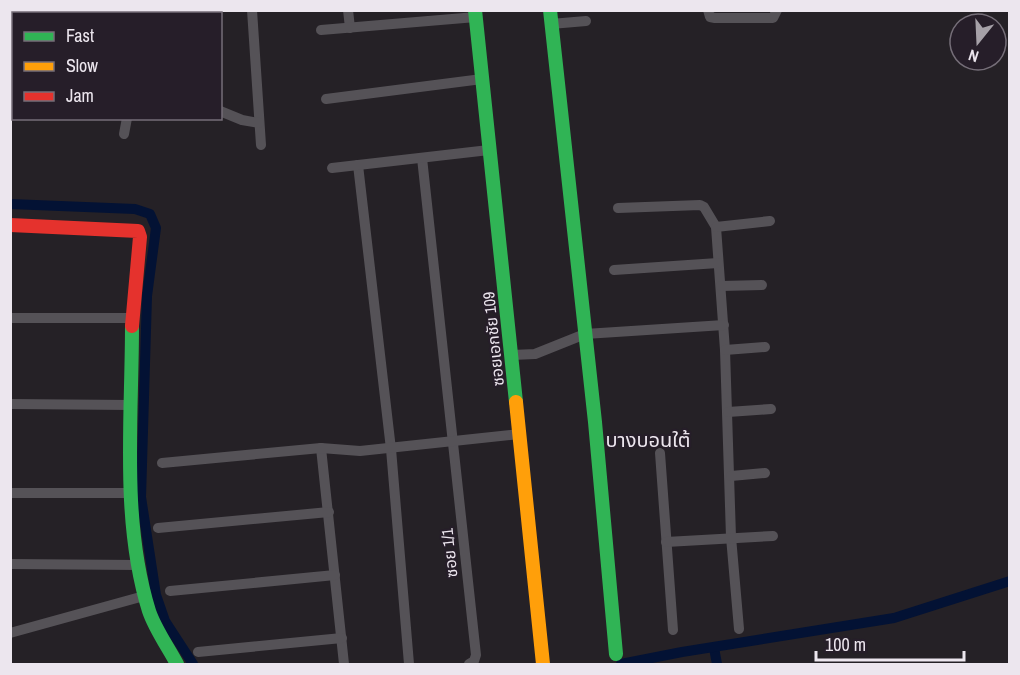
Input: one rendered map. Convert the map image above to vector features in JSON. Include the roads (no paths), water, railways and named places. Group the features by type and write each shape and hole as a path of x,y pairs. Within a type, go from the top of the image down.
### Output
{"street":[{"path":"252,10 261,145"},
{"path":"348,10 350,28"},
{"path":"412,10 413,22"},
{"path":"708,10 710,17 715,18 773,18 777,10"},
{"path":"321,30 475,14"},
{"name":"ซอยเอกชัย 109","path":"475,14 543,664"},
{"path":"586,21 550,17 585,334 616,654"},
{"path":"326,99 482,79"},
{"path":"222,112 259,123"},
{"path":"124,134 127,120"},
{"path":"332,168 489,150"},
{"name":"ซอย 1/1","path":"422,158 452,442 472,663"},
{"path":"358,165 391,449 409,664"},
{"path":"618,208 700,205 704,207 716,227 724,325 731,476 731,537 739,629"},
{"path":"716,227 770,221"},
{"path":"10,225 138,231 140,237 132,318 131,405 132,493 138,566 144,596 177,664"},
{"path":"614,270 718,263"},
{"path":"721,286 762,285"},
{"path":"10,318 132,318"},
{"path":"512,355 535,354 585,334 724,325"},
{"path":"725,350 765,347"},
{"path":"10,404 131,405"},
{"path":"728,412 771,409"},
{"path":"162,463 321,448 360,451 391,449 520,434"},
{"path":"321,448 344,664"},
{"path":"660,453 673,630"},
{"path":"731,476 765,473"},
{"path":"10,492 132,493"},
{"path":"158,528 329,512"},
{"path":"666,542 773,536"},
{"path":"10,564 138,566"},
{"path":"170,591 335,575"},
{"path":"10,633 144,596"},
{"path":"198,652 342,638"}],"waterway":[{"path":"10,204 135,209 150,214 156,228 147,296 141,497 156,595 165,621 193,664"},
{"path":"621,664 894,618 1010,581"},
{"path":"714,648 717,664"}],"district":[{"name":"บางบอนใต้","path":"648,439"}]}
